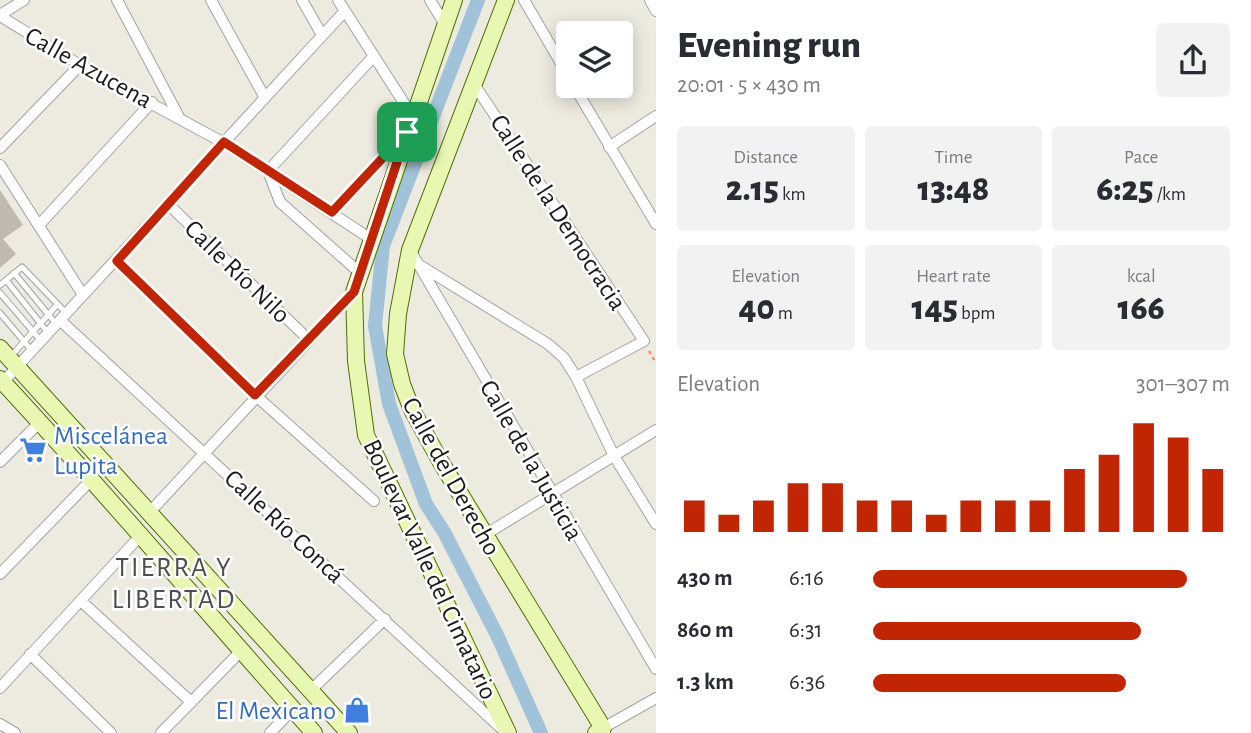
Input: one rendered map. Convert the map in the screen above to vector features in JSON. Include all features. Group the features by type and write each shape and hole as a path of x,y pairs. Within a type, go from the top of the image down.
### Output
{"main road":[{"name":"Boulevar Valle del Cimatario","path":"454,0 354,292 357,374 366,435 507,733"},
{"name":"Calle del Derecho","path":"506,0 410,250 395,354 412,410 483,536 601,732"},
{"path":"9,357 349,733"},
{"path":"1,380 92,479 240,652 314,733"}],"street":[{"path":"0,15 24,0"},
{"path":"117,0 179,117"},
{"path":"211,0 265,98"},
{"path":"302,0 322,35"},
{"path":"332,212 410,125 374,57 338,0"},
{"path":"430,0 445,25"},
{"path":"524,0 556,55"},
{"path":"649,0 656,10"},
{"path":"1,380 9,357 33,352 345,11"},
{"name":"Calle Azucena","path":"0,15 80,65 224,142 371,239"},
{"path":"360,273 280,202 268,171 374,57"},
{"path":"0,148 80,65"},
{"name":"Calle de la Democracia","path":"474,83 644,341 576,377"},
{"path":"581,98 656,224"},
{"path":"40,224 152,102"},
{"path":"609,147 656,116"},
{"path":"0,165 83,295"},
{"name":"Calle Río Nilo","path":"168,204 308,338"},
{"name":"Calle de la Justicia","path":"410,250 656,669"},
{"path":"117,261 255,395 374,501"},
{"path":"419,265 548,344 564,358 614,456 656,524"},
{"path":"149,513 255,395 354,292"},
{"name":"Calle Río Concá","path":"55,327 205,452 507,733"},
{"path":"0,462 40,422"},
{"path":"483,536 656,430"},
{"path":"0,574 92,479"},
{"path":"0,688 141,535"},
{"path":"81,601 191,702"},
{"path":"310,691 385,619"},
{"path":"161,733 240,652"},
{"path":"30,653 111,733"},
{"path":"601,732 656,698"},
{"path":"270,733 293,709"},
{"path":"0,724 15,733"}],"lane":[{"path":"0,285 19,268 25,268 57,305 55,327"},
{"path":"14,273 49,314 55,327"},
{"path":"6,280 41,323 55,327"},
{"path":"0,293 33,331"},
{"path":"9,357 57,305"},
{"path":"0,313 33,352"},
{"path":"33,331 55,327"}],"building":[{"path":"0,190 23,225 3,239 16,254 0,268"}],"waterway":[{"path":"478,0 383,246 375,326 389,404 426,504 444,532 497,635 541,733"}],"place":[{"name":"Miscelánea Lupita","path":"33,450"},
{"name":"El Mexicano","path":"357,710"}],"district":[{"name":"TIERRA Y LIBERTAD","path":"174,582"}],"route":[{"path":"407,132 354,292 255,395 117,261 224,142 332,212 407,132"}]}
